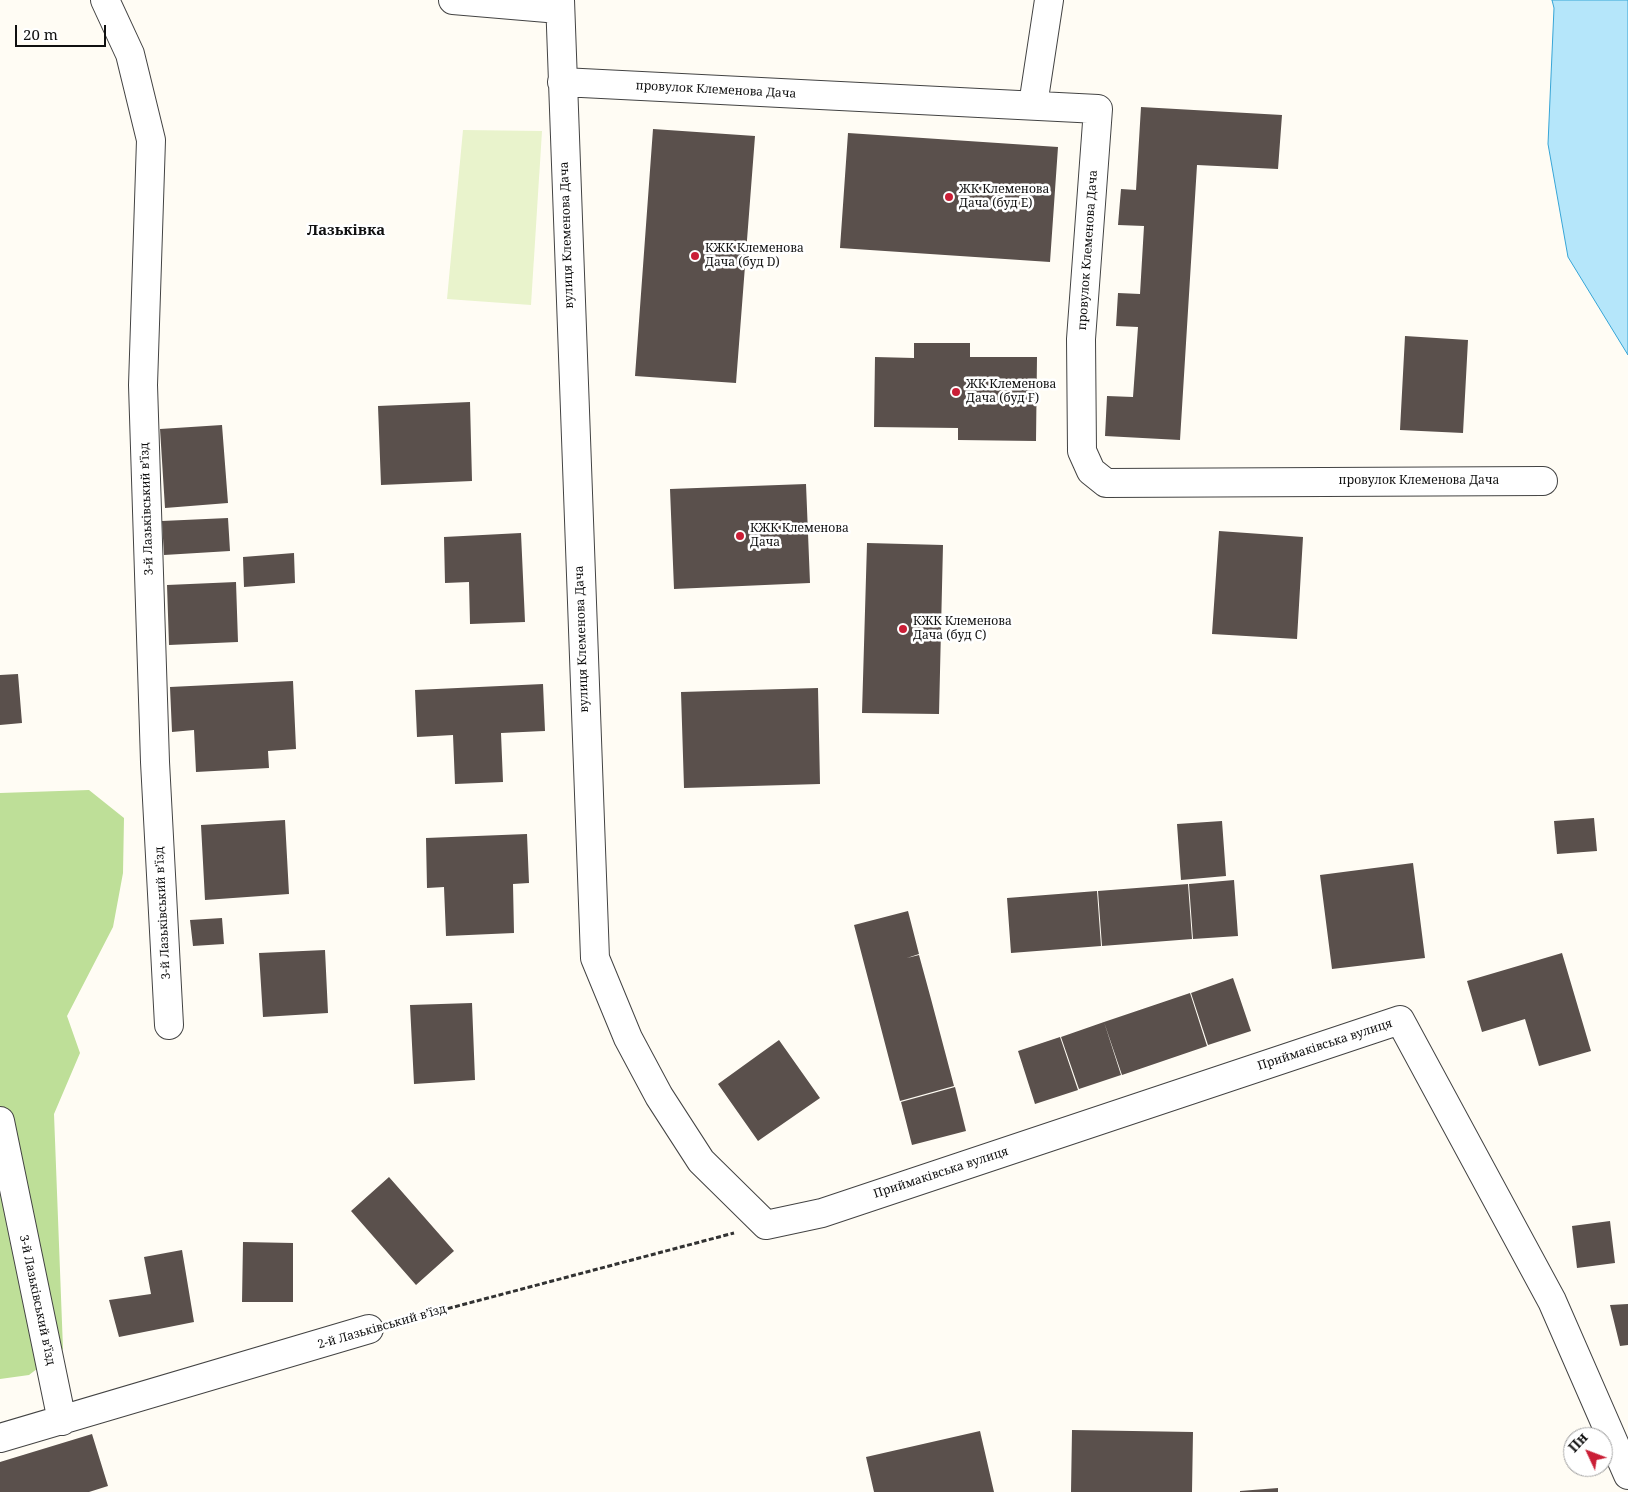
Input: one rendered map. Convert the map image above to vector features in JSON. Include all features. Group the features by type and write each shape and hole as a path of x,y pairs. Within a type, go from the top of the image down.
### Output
{"street":[{"name":"3-й Лазьківський в’їзд","path":"105,0 130,54 151,140 143,385 155,762 169,1025"},
{"path":"453,0 560,4"},
{"path":"1033,105 1049,0"},
{"name":"вулиця Клеменова Дача","path":"560,4 595,958 628,1038 659,1096 690,1145 701,1162 766,1225"},
{"name":"провулок Клеменова Дача","path":"562,82 1098,109 1081,339 1082,451 1091,471 1106,483 1543,481"},
{"name":"Приймаківська вулиця","path":"766,1225 822,1212 1400,1020 1552,1301 1628,1475"},
{"name":"3-й Лазьківський в’їзд","path":"0,1121 62,1420"},
{"name":"2-й Лазьківський в’їзд","path":"0,1438 369,1330"}],"path":[{"name":"2-й Лазьківський в’їзд","path":"369,1330 766,1225"}],"green space":[{"path":"463,130 542,131 531,305 447,299"},
{"path":"89,790 124,818 123,873 113,927 67,1016 80,1053 54,1114 63,1349 29,1375 0,1379 0,793"}],"water":[{"path":"1552,0 1628,0 1628,355 1568,257 1548,144 1554,8"}],"building":[{"path":"1141,107 1282,115 1278,169 1197,165 1180,440 1105,436 1107,396 1133,397 1138,327 1116,326 1118,293 1140,294 1144,226 1118,225 1121,189 1136,190"},
{"name":"КЖК Клеменова Дача (буд D)","path":"653,129 755,136 736,383 635,376"},
{"name":"ЖК Клеменова Дача (буд Е)","path":"848,133 1058,147 1050,262 840,248"},
{"path":"1405,336 1468,340 1463,433 1400,430"},
{"name":"ЖК Клеменова Дача (буд F)","path":"914,343 970,343 970,357 1037,357 1036,441 958,440 958,428 874,427 875,357 914,358"},
{"path":"470,402 472,481 381,485 378,406"},
{"path":"222,425 228,503 165,508 160,429"},
{"name":"КЖК Клеменова Дача","path":"806,484 810,583 674,589 670,489"},
{"path":"228,518 230,551 164,555 162,521"},
{"path":"1219,531 1303,537 1297,639 1212,634"},
{"path":"521,533 525,622 470,624 469,582 445,583 444,537"},
{"name":"КЖК Клеменова Дача (буд С)","path":"867,543 943,545 939,714 862,713"},
{"path":"294,553 295,583 244,587 243,557"},
{"path":"236,582 238,642 169,645 167,585"},
{"path":"18,674 22,723 0,725 0,675"},
{"path":"293,681 296,749 268,751 269,768 196,772 194,730 172,732 170,687"},
{"path":"543,684 545,731 501,733 503,782 455,784 453,735 417,737 415,690"},
{"path":"818,688 820,784 684,788 681,692"},
{"path":"1594,818 1597,851 1557,854 1554,821"},
{"path":"285,820 289,894 205,900 201,825"},
{"path":"1222,821 1226,876 1181,880 1177,824"},
{"path":"527,834 529,883 513,884 514,933 446,936 444,887 427,888 426,838"},
{"path":"1413,863 1425,958 1332,969 1320,875"},
{"path":"1234,880 1238,936 1193,939 1189,884"},
{"path":"1188,884 1192,939 1102,946 1098,891"},
{"path":"1097,891 1101,946 1011,953 1007,898"},
{"path":"908,911 919,954 907,958 919,955 954,1086 900,1101 854,925"},
{"path":"222,918 224,944 193,946 190,920"},
{"path":"325,950 328,1013 263,1017 259,953"},
{"path":"1562,953 1591,1051 1539,1066 1525,1019 1482,1032 1467,981"},
{"path":"1233,978 1251,1031 1208,1045 1191,993"},
{"path":"1190,993 1207,1046 1122,1075 1104,1022"},
{"path":"472,1003 475,1080 414,1084 410,1005"},
{"path":"1104,1022 1121,1075 1079,1089 1061,1037"},
{"path":"1060,1037 1078,1090 1035,1104 1018,1051"},
{"path":"779,1040 820,1098 758,1141 718,1084"},
{"path":"955,1087 966,1131 912,1145 901,1102"},
{"path":"389,1177 454,1251 416,1285 351,1211"},
{"path":"1610,1221 1615,1263 1577,1268 1572,1226"},
{"path":"243,1242 293,1243 293,1302 242,1302"},
{"path":"182,1250 194,1322 119,1337 109,1300 151,1294 144,1257"},
{"path":"1628,1304 1628,1345 1620,1346 1610,1305"},
{"path":"1072,1430 1193,1432 1192,1492 1071,1492"},
{"path":"980,1431 994,1492 874,1492 866,1457"},
{"path":"92,1434 108,1486 89,1492 0,1492 0,1462"},
{"path":"1278,1488 1278,1492 1240,1492 1240,1491"}],"place":[{"name":"ЖК Клеменова Дача (буд Е)","path":"949,197"},
{"name":"КЖК Клеменова Дача (буд D)","path":"695,256"},
{"name":"ЖК Клеменова Дача (буд F)","path":"956,392"},
{"name":"КЖК Клеменова Дача","path":"740,536"},
{"name":"КЖК Клеменова Дача (буд С)","path":"903,629"}],"district":[{"name":"Лазьківка","path":"346,231"}]}
